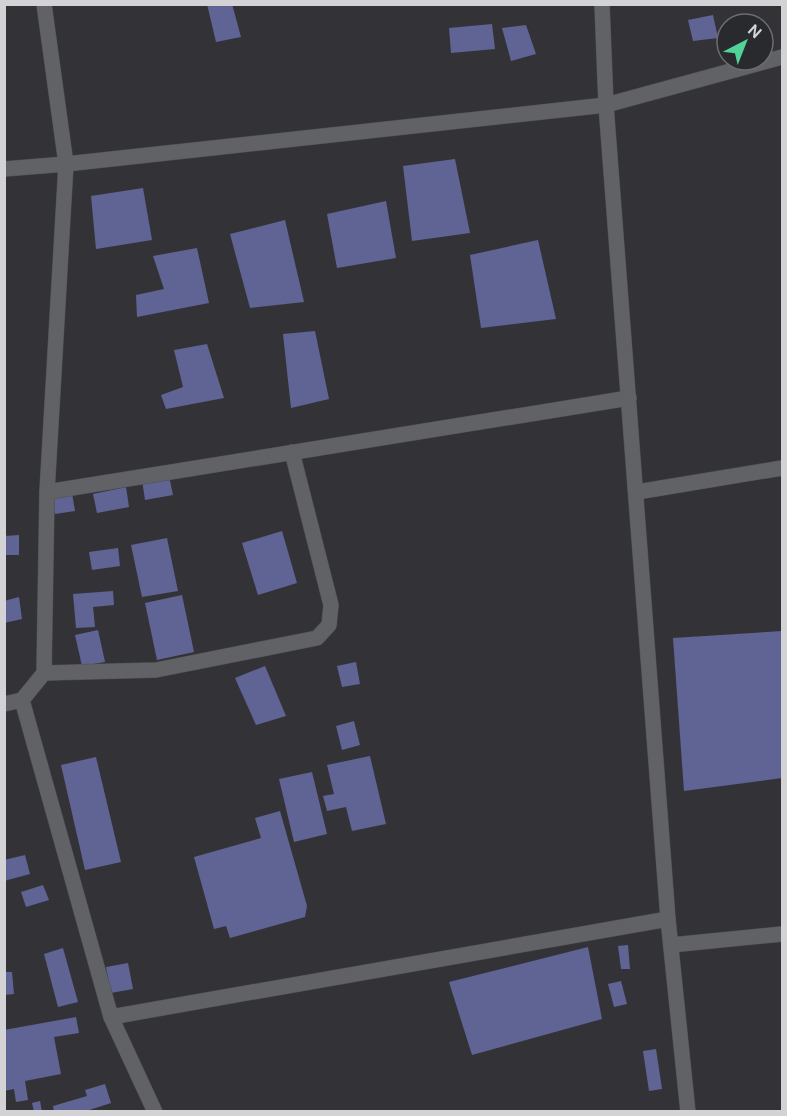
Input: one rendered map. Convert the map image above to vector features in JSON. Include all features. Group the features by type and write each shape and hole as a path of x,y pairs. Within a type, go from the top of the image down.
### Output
{"street":[{"path":"4,705 22,700 44,673 47,492 66,164 44,4"},
{"path":"602,4 606,105 668,919 688,1112"},
{"path":"4,169 606,105 783,57"},
{"path":"47,492 628,398"},
{"path":"44,673 156,670 317,638 329,625 332,605 292,452"},
{"path":"637,492 783,468"},
{"path":"22,700 111,1017 155,1112"},
{"path":"111,1017 668,919"},
{"path":"671,945 783,934"}],"building":[{"path":"207,4 232,4 241,37 216,42"},
{"path":"713,15 715,38 693,41 688,20"},
{"path":"492,24 495,49 451,53 449,28"},
{"path":"526,25 536,54 511,61 502,28"},
{"path":"455,159 470,233 412,241 403,166"},
{"path":"143,188 152,240 96,249 91,196"},
{"path":"386,201 396,258 337,268 327,214"},
{"path":"285,220 304,302 250,308 230,234"},
{"path":"538,240 556,319 481,328 470,255"},
{"path":"197,248 209,303 137,317 136,295 164,289 153,256"},
{"path":"315,331 329,399 291,408 283,334"},
{"path":"207,344 224,398 166,409 161,395 183,387 174,350"},
{"path":"169,476 173,495 145,500 142,480"},
{"path":"126,487 129,507 97,513 93,494"},
{"path":"72,493 75,511 55,514 52,496"},
{"path":"282,531 297,583 258,595 242,543"},
{"path":"19,535 19,555 4,555 4,536"},
{"path":"167,538 178,591 142,597 131,545"},
{"path":"118,548 120,566 92,570 89,552"},
{"path":"113,591 114,605 93,607 95,627 76,628 73,594"},
{"path":"182,595 194,652 157,660 145,603"},
{"path":"19,597 22,619 4,623 4,601"},
{"path":"98,630 105,662 82,666 75,635"},
{"path":"782,631 782,778 684,791 673,638"},
{"path":"356,662 360,684 342,687 337,666"},
{"path":"265,666 286,716 256,725 235,678"},
{"path":"354,721 360,745 342,750 336,726"},
{"path":"370,756 386,824 352,831 346,807 327,811 323,796 334,794 327,765"},
{"path":"96,757 121,862 85,870 61,765"},
{"path":"312,772 327,834 294,842 279,779"},
{"path":"280,811 307,906 305,917 230,938 226,926 214,929 194,857 261,838 255,818"},
{"path":"25,855 30,874 4,881 4,860"},
{"path":"43,885 49,900 26,907 21,892"},
{"path":"628,945 630,969 621,969 618,946"},
{"path":"588,947 602,1019 472,1055 449,982"},
{"path":"63,948 78,1002 58,1007 44,954"},
{"path":"128,963 133,989 111,993 106,967"},
{"path":"4,972 12,972 14,994 4,995"},
{"path":"621,981 627,1004 614,1007 608,984"},
{"path":"76,1017 79,1033 54,1037 61,1074 25,1081 28,1100 16,1102 14,1089 4,1091 4,1030"},
{"path":"656,1049 662,1089 649,1091 643,1051"},
{"path":"105,1084 111,1103 83,1112 54,1112 53,1106 87,1096 85,1090"},
{"path":"40,1101 42,1112 34,1112 32,1103"}]}
